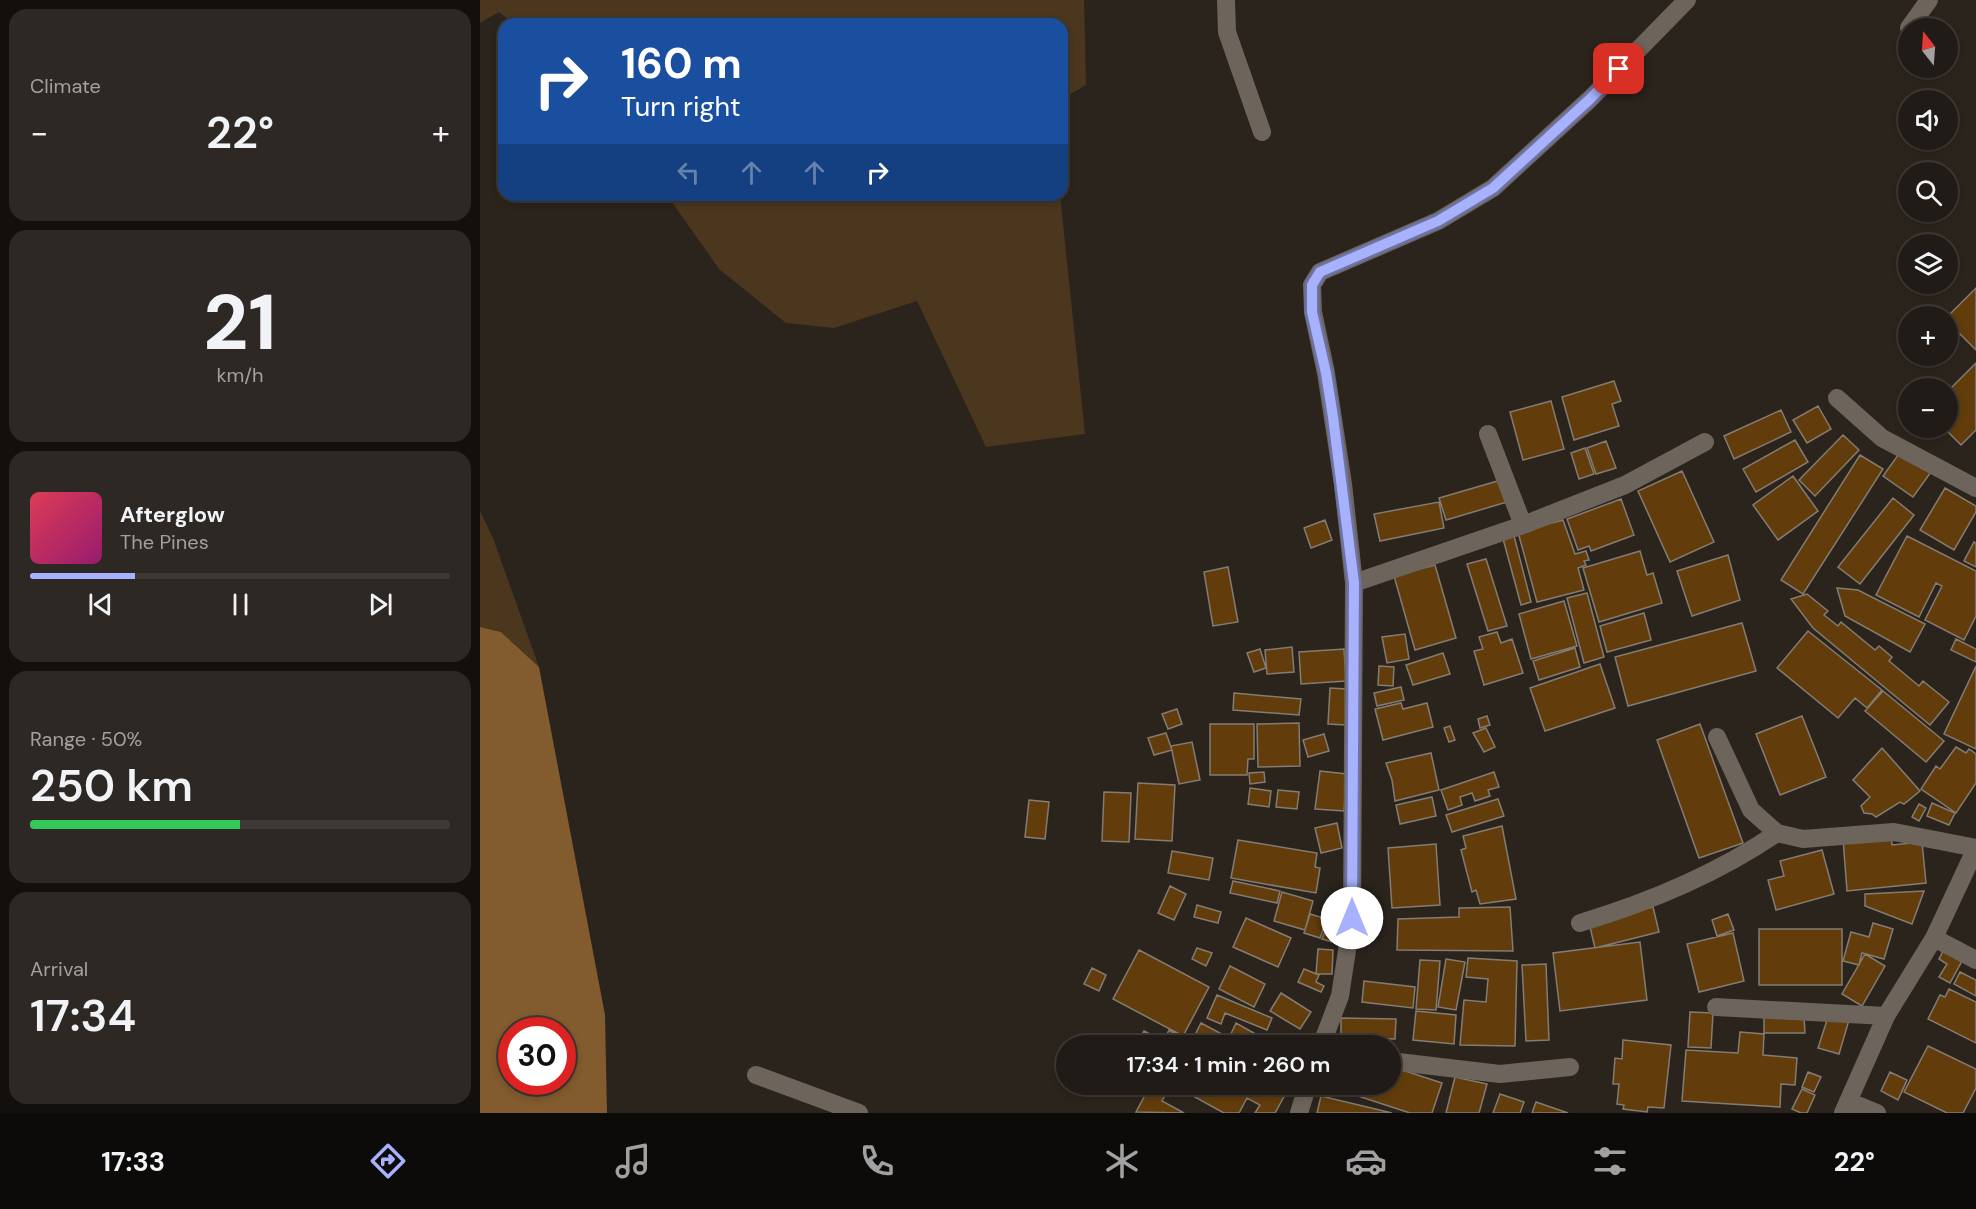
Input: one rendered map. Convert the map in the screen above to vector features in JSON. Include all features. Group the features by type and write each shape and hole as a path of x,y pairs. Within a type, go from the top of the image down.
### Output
{"street":[{"path":"1226,0 1227,32 1262,132"},
{"path":"1326,1035 1340,996 1352,918 1354,583 1343,484 1328,384 1312,312 1312,285 1320,272 1438,221 1493,188 1590,99 1687,0"},
{"path":"1917,18 1929,0"},
{"path":"1837,398 1882,438 1976,488"},
{"path":"1488,434 1523,525"},
{"path":"1354,583 1523,525 1624,485 1706,442"},
{"path":"1717,736 1751,810 1777,834 1803,839 1894,832 1976,848 1934,938 1886,1016 1846,1107 1877,1113"},
{"path":"1580,923 1634,907 1710,873 1748,853 1777,834"},
{"path":"1934,938 1976,960"},
{"path":"1716,1007 1886,1016"},
{"path":"1401,1062 1500,1074 1570,1067"},
{"path":"756,1075 859,1113"},
{"path":"1299,1113 1305,1095"}],"shaded area":[{"path":"480,0 1084,0 1086,85 1068,96 1068,18 506,18 499,12 480,23"},
{"path":"671,201 1061,201 1085,434 986,447 917,301 834,328 786,323 719,269"},
{"path":"480,511 493,538 539,667 501,632 480,627"},
{"path":"480,627 501,632 539,667 605,1015 607,1113 480,1113"}],"building":[{"path":"1976,288 1976,350 1958,332 1958,306"},
{"path":"1976,363 1976,430 1961,445 1954,438 1958,438 1958,381"},
{"path":"1614,381 1621,401 1612,404 1619,426 1574,440 1562,397"},
{"path":"1551,401 1564,449 1523,460 1510,412"},
{"path":"1818,406 1831,429 1807,443 1793,420"},
{"path":"1781,410 1791,432 1734,459 1724,436"},
{"path":"1843,435 1859,450 1815,496 1799,480"},
{"path":"1795,440 1808,462 1756,492 1743,469"},
{"path":"1606,441 1616,468 1596,474 1587,448"},
{"path":"1585,448 1594,474 1579,479 1571,453"},
{"path":"1901,451 1931,472 1913,497 1883,476"},
{"path":"1860,455 1883,469 1803,594 1781,580"},
{"path":"1682,471 1714,542 1670,562 1638,491"},
{"path":"1793,476 1818,511 1778,540 1753,505"},
{"path":"1501,480 1507,502 1446,520 1439,498"},
{"path":"1945,488 1976,506 1976,512 1954,550 1920,530"},
{"path":"1893,498 1914,515 1860,584 1838,567"},
{"path":"1621,499 1634,535 1591,551 1589,546 1578,550 1567,519"},
{"path":"1439,502 1444,528 1380,541 1374,514"},
{"path":"1325,520 1332,540 1311,548 1304,528"},
{"path":"1563,520 1575,554 1586,551 1589,560 1584,561 1586,565 1578,568 1584,590 1537,602 1518,532"},
{"path":"1513,532 1531,602 1521,605 1502,535"},
{"path":"1907,536 1976,571 1976,616 1964,640 1925,620 1942,586 1936,583 1919,617 1876,595"},
{"path":"1974,542 1976,543 1976,567 1964,561"},
{"path":"1640,551 1647,575 1653,573 1662,603 1599,622 1583,568"},
{"path":"1728,555 1740,600 1692,616 1677,571"},
{"path":"1486,559 1507,626 1488,631 1467,564"},
{"path":"1435,565 1456,638 1415,650 1394,576"},
{"path":"1228,567 1238,622 1213,626 1204,572"},
{"path":"1837,588 1858,590 1925,624 1910,652 1845,616"},
{"path":"1587,593 1604,657 1584,663 1567,598"},
{"path":"1807,594 1828,611 1824,615 1838,626 1841,622 1875,650 1879,646 1892,657 1889,661 1919,686 1923,681 1949,702 1930,725 1813,628 1791,599"},
{"path":"1564,601 1577,646 1531,659 1519,614"},
{"path":"1644,613 1651,640 1607,652 1600,626"},
{"path":"1742,623 1756,671 1628,706 1615,657"},
{"path":"1808,631 1882,690 1867,708 1855,698 1838,718 1777,668"},
{"path":"1497,632 1501,643 1512,639 1523,673 1484,685 1474,651 1483,649 1479,637"},
{"path":"1405,634 1409,659 1387,663 1382,637"},
{"path":"1956,639 1976,649 1976,662 1951,650"},
{"path":"1292,647 1294,672 1267,674 1265,650"},
{"path":"1575,648 1580,667 1539,680 1533,661"},
{"path":"1260,649 1266,668 1254,672 1247,653"},
{"path":"1344,649 1346,681 1301,684 1299,652"},
{"path":"1443,653 1450,674 1413,685 1406,665"},
{"path":"1600,664 1615,708 1545,731 1530,688"},
{"path":"1379,666 1394,667 1393,686 1378,685"},
{"path":"1976,666 1976,749 1944,734"},
{"path":"1401,687 1404,700 1377,706 1374,693"},
{"path":"1330,688 1347,689 1346,725 1328,724"},
{"path":"1883,691 1944,741 1926,762 1865,711"},
{"path":"1234,693 1301,699 1299,715 1233,710"},
{"path":"1401,703 1403,709 1427,703 1433,727 1383,740 1375,709"},
{"path":"1177,709 1182,724 1168,729 1162,714"},
{"path":"1487,716 1490,725 1480,728 1478,719"},
{"path":"1802,716 1826,777 1780,795 1756,734"},
{"path":"1299,723 1300,766 1258,767 1257,724"},
{"path":"1210,724 1254,724 1254,759 1248,759 1247,775 1210,775"},
{"path":"1700,724 1743,843 1699,858 1657,740"},
{"path":"1450,726 1455,740 1449,742 1444,728"},
{"path":"1486,728 1495,747 1484,752 1473,733"},
{"path":"1166,733 1172,750 1154,755 1148,738"},
{"path":"1324,734 1329,751 1308,757 1303,740"},
{"path":"1192,742 1200,780 1179,784 1171,746"},
{"path":"1956,747 1966,753 1969,749 1976,754 1976,783 1956,813 1921,789 1936,766 1940,769"},
{"path":"1882,748 1920,791 1904,804 1900,802 1876,817 1864,813 1861,806 1870,797 1853,780"},
{"path":"1431,753 1439,790 1395,801 1392,780 1386,763"},
{"path":"1320,771 1347,774 1344,811 1315,809"},
{"path":"1264,772 1265,782 1250,784 1249,773"},
{"path":"1494,772 1499,787 1488,790 1490,796 1475,801 1472,793 1460,797 1462,805 1448,810 1441,790"},
{"path":"1138,783 1175,785 1172,841 1135,839"},
{"path":"1250,788 1271,791 1269,807 1248,804"},
{"path":"1278,790 1299,792 1297,809 1276,807"},
{"path":"1104,792 1131,793 1129,842 1102,841"},
{"path":"1432,797 1436,816 1400,824 1396,805"},
{"path":"1498,799 1504,816 1452,832 1446,815"},
{"path":"1029,800 1049,802 1045,839 1025,837"},
{"path":"1932,803 1955,813 1949,825 1927,816"},
{"path":"1919,804 1926,808 1919,821 1912,817"},
{"path":"1337,823 1342,848 1321,853 1315,828"},
{"path":"1502,826 1516,899 1480,904 1476,890 1472,892 1461,850 1466,848 1463,836"},
{"path":"1891,835 1892,845 1922,842 1926,883 1847,891 1843,839"},
{"path":"1238,840 1317,853 1315,867 1320,868 1316,893 1231,878"},
{"path":"1436,844 1440,905 1392,908 1388,848"},
{"path":"1822,850 1834,894 1776,910 1768,880 1784,876 1780,861"},
{"path":"1172,851 1213,858 1209,880 1168,873"},
{"path":"1233,881 1280,891 1277,903 1230,893"},
{"path":"1170,886 1186,894 1174,920 1158,913"},
{"path":"1924,891 1912,924 1865,906 1865,894"},
{"path":"1282,892 1313,901 1305,930 1274,921"},
{"path":"1197,905 1221,912 1218,923 1194,917"},
{"path":"1510,907 1513,951 1397,950 1398,919 1459,917 1459,908"},
{"path":"1653,907 1659,932 1595,948 1589,923"},
{"path":"1310,914 1327,919 1320,938 1304,933"},
{"path":"1728,914 1734,930 1717,936 1712,920"},
{"path":"1246,918 1291,938 1278,967 1233,947"},
{"path":"1329,920 1342,924 1336,943 1322,939"},
{"path":"1873,923 1893,929 1884,959 1862,953 1859,965 1843,961 1851,932 1869,937"},
{"path":"1759,929 1842,929 1842,985 1759,985"},
{"path":"1733,933 1744,981 1699,992 1687,944"},
{"path":"1640,942 1647,1000 1560,1011 1553,953"},
{"path":"1197,948 1212,953 1206,966 1192,959"},
{"path":"1318,949 1333,950 1332,974 1316,974"},
{"path":"1944,949 1963,959 1950,983 1939,977 1947,964 1939,959"},
{"path":"1139,950 1209,987 1184,1035 1113,999"},
{"path":"1865,954 1885,966 1862,1006 1842,994"},
{"path":"1468,958 1517,961 1515,1046 1460,1045 1464,1000 1486,1002 1488,979 1466,977"},
{"path":"1446,959 1465,962 1456,1010 1438,1007"},
{"path":"1420,960 1440,961 1436,1010 1416,1009"},
{"path":"1546,964 1549,1040 1526,1041 1522,965"},
{"path":"1230,966 1265,984 1254,1007 1219,989"},
{"path":"1092,968 1106,975 1099,991 1084,984"},
{"path":"1304,969 1319,975 1316,982 1324,986 1321,992 1298,982"},
{"path":"1960,972 1976,980 1976,996 1954,984"},
{"path":"1364,981 1415,987 1413,1008 1362,1002"},
{"path":"1949,989 1976,1002 1976,1043 1928,1019 1940,995 1945,997"},
{"path":"1281,993 1311,1012 1300,1029 1270,1011"},
{"path":"1217,995 1272,1018 1267,1030 1225,1013 1221,1024 1207,1018"},
{"path":"1416,1011 1456,1015 1454,1044 1413,1040"},
{"path":"1690,1012 1713,1013 1711,1048 1688,1047"},
{"path":"1829,1014 1849,1020 1839,1054 1818,1048"},
{"path":"1764,1016 1804,1016 1805,1033 1764,1033"},
{"path":"1341,1018 1396,1019 1395,1035 1341,1035"},
{"path":"1201,1023 1223,1035 1195,1035"},
{"path":"1236,1023 1257,1035 1230,1035"},
{"path":"1169,1030 1178,1035 1166,1035"},
{"path":"1740,1032 1764,1034 1763,1055 1797,1058 1795,1085 1781,1084 1780,1107 1682,1101 1686,1050 1738,1053"},
{"path":"1623,1040 1671,1045 1664,1108 1648,1107 1647,1112 1623,1109 1624,1105 1617,1104 1619,1084 1613,1084 1615,1058 1622,1059"},
{"path":"1928,1046 1976,1069 1976,1088 1963,1113 1947,1113 1904,1092"},
{"path":"1401,1070 1442,1083 1432,1113 1410,1113 1358,1096 1401,1095"},
{"path":"1808,1072 1821,1077 1814,1092 1802,1087"},
{"path":"1890,1072 1907,1080 1898,1100 1881,1091"},
{"path":"1455,1077 1487,1084 1479,1113 1446,1113"},
{"path":"1802,1089 1815,1095 1807,1113 1792,1109"},
{"path":"1500,1094 1524,1102 1520,1113 1493,1113"},
{"path":"1145,1095 1165,1095 1162,1101 1184,1113 1136,1112"},
{"path":"1191,1095 1285,1095 1275,1113 1255,1113 1260,1105 1247,1098 1239,1113 1224,1113"},
{"path":"1321,1096 1392,1113 1317,1113"},
{"path":"1536,1102 1568,1113 1532,1113"}],"route":[{"path":"1352,918 1354,583 1333,417 1312,312 1312,285 1320,272 1438,221 1493,188 1590,99 1619,69"}]}
